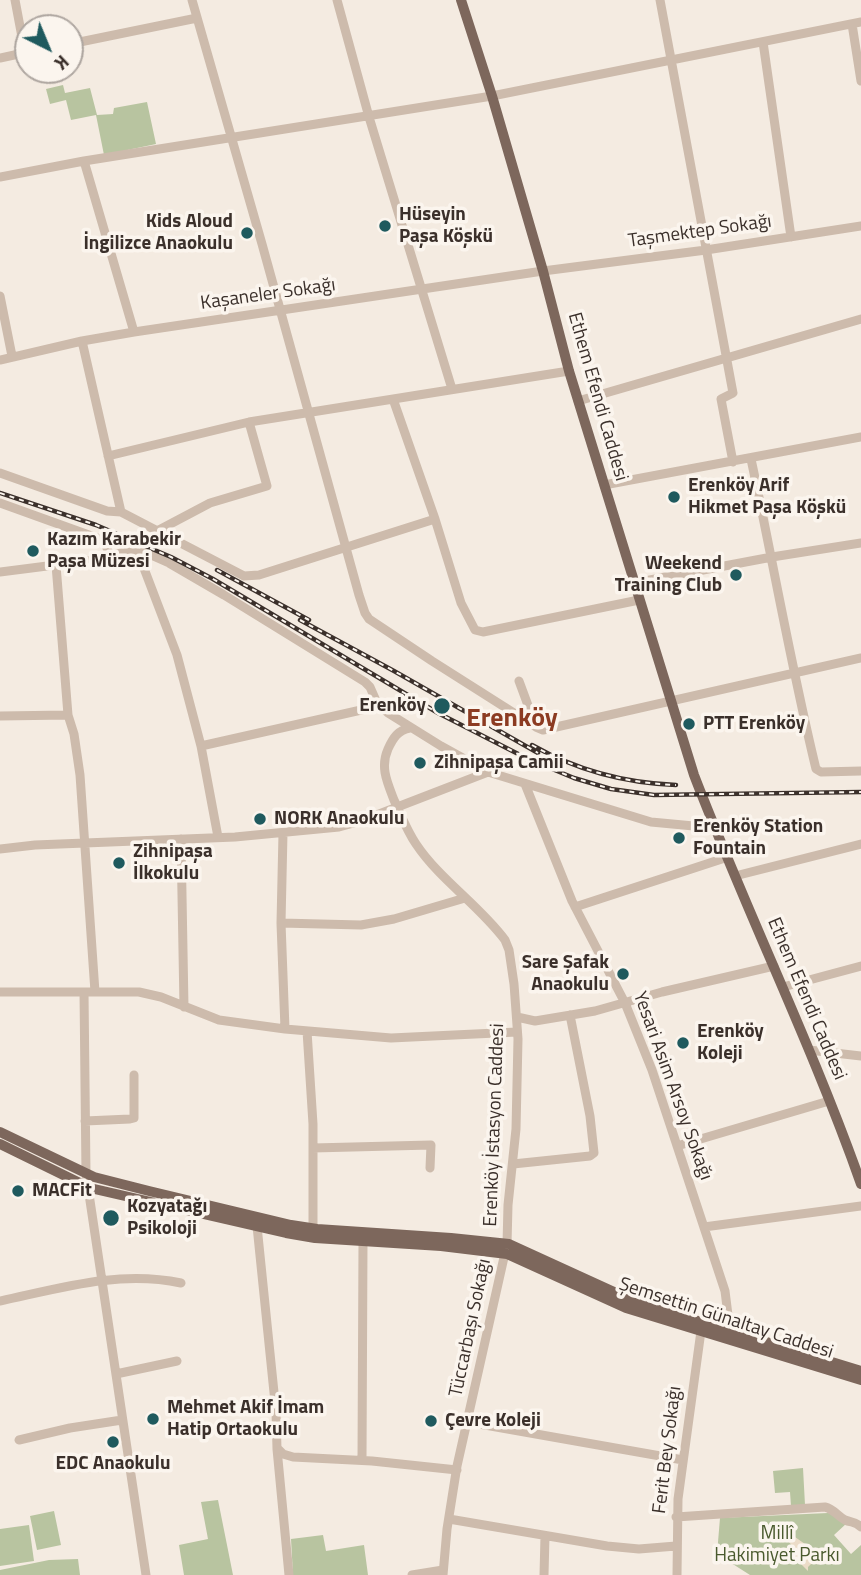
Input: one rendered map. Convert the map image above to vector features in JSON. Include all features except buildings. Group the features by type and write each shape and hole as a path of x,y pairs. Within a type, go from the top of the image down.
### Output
{"main road":[{"name":"Ethem Efendi Caddesi","path":"461,0 492,96 578,401 694,775 809,1050 860,1180"},
{"name":"Şemsettin Günaltay Caddesi","path":"0,1132 86,1174 220,1209 313,1228 506,1249 622,1306 861,1380"},
{"name":"Şemsettin Günaltay Caddesi","path":"0,1144 89,1188 310,1237 441,1246 506,1249 517,1247 631,1301 859,1370"}],"street":[{"path":"192,0 307,412 363,607 369,619 543,730 861,658"},
{"path":"337,0 369,117 452,389"},
{"path":"660,0 733,393 721,399 733,462"},
{"path":"84,41 197,18"},
{"path":"0,177 84,161 492,96 857,23 861,81"},
{"path":"763,42 791,237"},
{"path":"84,161 134,332"},
{"name":"Taşmektep Sokağı","path":"543,271 861,226"},
{"name":"Kaşaneler Sokağı","path":"0,360 134,332 543,271"},
{"path":"0,296 12,356"},
{"path":"578,401 861,319"},
{"path":"82,341 121,512"},
{"path":"108,456 249,422 569,371"},
{"path":"393,399 461,603 472,626 478,632 639,600"},
{"path":"157,531 210,503 267,486 249,422"},
{"path":"604,485 861,438"},
{"path":"751,459 794,673 817,770 861,771"},
{"path":"0,473 107,511 121,512 245,577 259,575 435,519"},
{"path":"0,503 100,538 110,556"},
{"path":"634,583 861,543"},
{"path":"137,550 175,646 201,746 218,837"},
{"path":"0,572 137,550 172,564 365,682 379,706 393,717 488,772 651,822 715,828"},
{"path":"56,565 68,715 79,766 95,992"},
{"path":"519,681 536,727"},
{"path":"201,746 379,706"},
{"path":"0,716 68,715"},
{"name":"Erenköy İstasyon Caddesi","path":"393,717 396,724 383,768 397,807 417,846 503,937 514,979 517,1032 513,1164 506,1249"},
{"path":"393,738 401,730 410,728"},
{"path":"0,849 283,833 348,825 488,772"},
{"name":"Yesari Asim Arsoy Sokağı","path":"525,784 575,906 625,1003 653,1074 726,1294 730,1331"},
{"path":"283,833 281,923 285,1029"},
{"path":"181,839 184,1007"},
{"path":"735,876 861,844"},
{"path":"575,906 727,858"},
{"path":"281,923 361,925 394,919 465,898"},
{"path":"0,992 142,993 161,997 219,1020 391,1038 517,1032 535,1021 608,1009 662,992 774,966"},
{"path":"782,987 861,966"},
{"path":"84,992 86,1174 146,1575"},
{"path":"513,1164 593,1154 590,1116 570,1015"},
{"path":"517,1017 535,1021"},
{"path":"307,1031 312,1104 313,1228"},
{"path":"809,1050 861,1056"},
{"path":"85,1121 134,1118 134,1074"},
{"path":"677,1146 829,1101"},
{"path":"313,1148 431,1145 430,1168"},
{"path":"704,1227 861,1206"},
{"path":"257,1226 289,1575"},
{"path":"362,1460 363,1241"},
{"name":"Tüccarbaşı Sokağı","path":"443,1572 457,1470 506,1249"},
{"path":"0,1301 103,1280 137,1277 181,1283"},
{"name":"Ferit Bey Sokağı","path":"677,1575 676,1517 701,1331"},
{"path":"116,1374 177,1361"},
{"path":"19,1440 122,1420"},
{"path":"468,1422 683,1460"},
{"path":"277,1447 281,1454 293,1457 362,1460 457,1470"},
{"path":"279,1468 285,1460 293,1457"},
{"path":"676,1517 823,1507 832,1509 845,1520 855,1521 861,1527"},
{"path":"449,1519 598,1545 626,1548 676,1546"},
{"path":"544,1575 545,1536"},
{"path":"412,1575 443,1572"}],"green space":[{"path":"63,85 65,93 90,88 97,115 113,114 114,108 147,102 156,144 104,155 96,115 71,120 66,100 50,104 46,89"},
{"path":"803,1468 805,1505 791,1506 790,1492 775,1493 773,1471"},
{"path":"218,1500 233,1575 184,1575 179,1545 208,1539 201,1502"},
{"path":"54,1511 61,1545 37,1550 30,1516"},
{"name":"Millî Hakimiyet Parkı","path":"838,1514 847,1523 834,1535 851,1554 861,1545 861,1575 750,1575 717,1554 720,1518"},
{"path":"29,1525 34,1561 0,1566 0,1529"},
{"path":"323,1535 326,1551 364,1545 368,1575 293,1575 291,1539"},
{"path":"78,1559 80,1575 0,1575 0,1570 49,1560"}],"shaded area":[{"path":"795,1537 809,1544 817,1553 808,1571 796,1559 793,1551 788,1551 793,1547 789,1542"}],"railway":[{"path":"0,493 96,525 171,557 213,579 438,713 528,759 574,778 611,789 654,795 861,792"},
{"path":"217,570 309,620"},
{"path":"300,620 538,753"},
{"path":"532,745 566,762 601,774 676,785"}],"place":[{"name":"Hüseyin Paşa Köşkü","path":"385,226"},
{"name":"Kids Aloud İngilizce Anaokulu","path":"247,233"},
{"name":"Erenköy Arif Hikmet Paşa Köşkü","path":"674,497"},
{"name":"Kazım Karabekir Paşa Müzesi","path":"33,551"},
{"name":"Weekend Training Club","path":"736,575"},
{"name":"Erenköy","path":"442,706"},
{"name":"PTT Erenköy","path":"689,724"},
{"name":"Zihnipaşa Camii","path":"420,763"},
{"name":"NORK Anaokulu","path":"260,819"},
{"name":"Erenköy Station Fountain","path":"679,838"},
{"name":"Zihnipaşa İlkokulu","path":"119,863"},
{"name":"Sare Şafak Anaokulu","path":"623,974"},
{"name":"Erenköy Koleji","path":"683,1043"},
{"name":"MACFit","path":"18,1191"},
{"name":"Kozyatağı Psikoloji","path":"111,1218"},
{"name":"Mehmet Akif İmam Hatip Ortaokulu","path":"153,1419"},
{"name":"Çevre Koleji","path":"431,1421"},
{"name":"EDC Anaokulu","path":"113,1442"}],"district":[{"name":"Erenköy","path":"512,720"}]}
